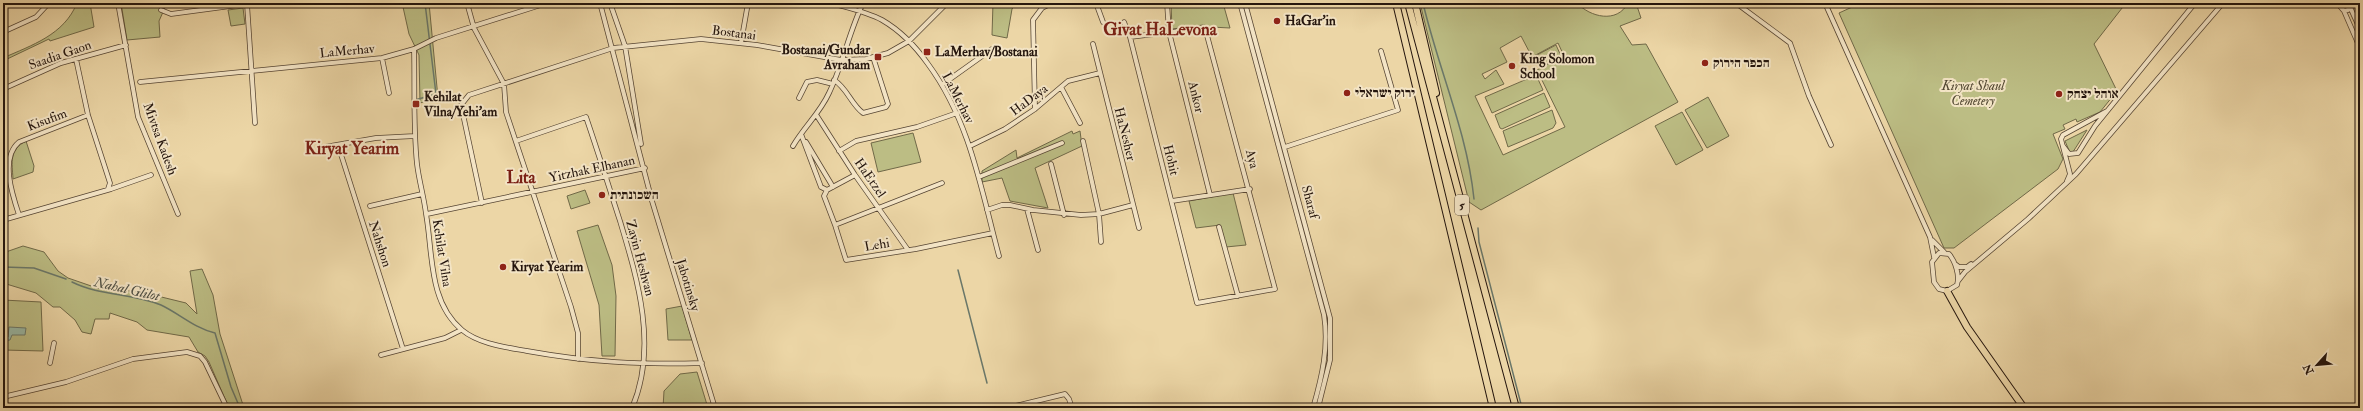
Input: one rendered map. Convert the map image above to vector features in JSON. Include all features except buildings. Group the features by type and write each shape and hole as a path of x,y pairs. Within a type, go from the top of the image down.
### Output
{"highway":[{"path":"1393,3 1403,34"},
{"name":"5","path":"1396,3 1494,408"},
{"name":"5","path":"1408,3 1516,408"},
{"path":"1415,3 1457,188"},
{"path":"1948,291 1963,321 2024,408"}],"street":[{"path":"3,32 36,17 49,3"},
{"name":"Mivtsa Kadesh","path":"118,3 138,117 178,214"},
{"path":"161,10 171,14 230,4 253,3"},
{"path":"467,3 474,28 504,84 506,112 575,320 578,333 578,359"},
{"name":"LaMerhav","path":"140,82 382,58 414,49 436,38 474,28 547,3"},
{"name":"Jabotinsky","path":"600,3 654,208 715,408"},
{"name":"Jabotinsky","path":"610,3 625,46 644,168"},
{"path":"741,43 748,3"},
{"name":"LaMerhav","path":"831,3 859,11 882,20 909,42 943,84 957,113 970,146 999,256"},
{"path":"793,146 800,134 816,116 834,82 863,3"},
{"name":"Bostanai","path":"482,203 461,105 469,95 613,48 625,46 701,39 741,43 841,60 873,56 888,53 909,42 947,3"},
{"path":"1035,109 1033,20 1042,8 1052,3"},
{"path":"1096,3 1103,22"},
{"name":"Ankor","path":"1167,3 1169,32 1210,196"},
{"name":"Sharaf","path":"1240,3 1324,314 1326,332 1324,361 1313,408"},
{"name":"Sharaf","path":"1245,3 1330,318 1330,360 1318,408"},
{"path":"1736,3 1790,43 1809,96 1831,145"},
{"path":"1825,3 1930,237 1937,248 1952,257 1955,264 1958,281"},
{"path":"2061,144 2069,154 2078,152 2107,111 2195,3"},
{"path":"1930,237 1934,257 1932,262 1934,282 1939,289 1948,291 1955,288 1965,272 2028,219 2076,174 2223,3"},
{"path":"2337,3 2344,10 2360,48"},
{"path":"247,4 253,70 255,123"},
{"path":"2344,10 2351,5 2360,29"},
{"name":"Hohit","path":"1124,22 1130,37 1197,303 1238,296"},
{"name":"Aya","path":"1169,32 1205,28 1209,34 1250,189 1275,289 1238,296"},
{"path":"1130,37 1169,32"},
{"name":"HaNesher","path":"1092,44 1139,228"},
{"name":"Saadia Gaon","path":"3,89 48,68 126,45"},
{"name":"Kehilat Vilna","path":"414,49 415,136 433,274 439,296 448,313 461,330 479,339 499,346 578,359 642,365 702,363"},
{"path":"943,84 992,50"},
{"path":"1285,147 1398,110 1381,51"},
{"path":"799,98 807,82 817,80 841,84 859,110 863,113 886,107 888,104 873,56"},
{"path":"382,58 389,93"},
{"path":"76,59 88,115 110,183 108,189"},
{"name":"HaDaya","path":"970,146 1005,129 1035,109 1061,87 1075,78 1100,73"},
{"path":"1061,87 1080,123"},
{"path":"1955,264 1959,268 1967,267 2014,229 2069,179 2070,174 2068,165 2061,144 2063,135 2107,111"},
{"path":"839,151 856,141 912,128 957,113"},
{"name":"Kisufim","path":"19,214 12,195 8,162 14,146 20,142 88,115"},
{"name":"HaEtzel","path":"816,116 855,175 908,250"},
{"name":"Zayin Heshvan","path":"516,141 586,118 606,176 641,297 644,320 642,365 632,408"},
{"path":"800,134 833,187"},
{"path":"800,134 821,187 827,190"},
{"path":"319,148 376,138 415,136"},
{"path":"1083,141 1099,214 1101,242"},
{"path":"979,177 1062,143"},
{"name":"Nahshon","path":"338,145 403,349"},
{"path":"1051,164 1064,214"},
{"name":"Yitzhak Elhanan","path":"426,214 644,168"},
{"path":"2070,174 2076,174"},
{"path":"3,220 151,175"},
{"path":"855,175 827,190 824,196 835,225 942,183"},
{"path":"1172,202 1250,189"},
{"path":"370,206 422,194"},
{"path":"987,210 1002,205 1064,214 1099,214 1133,205"},
{"path":"1027,209 1038,250"},
{"name":"Lehi","path":"835,225 846,260 908,250 993,233"},
{"path":"1219,227 1238,296"},
{"path":"1934,257 1939,253 1945,253"},
{"path":"381,355 445,338 461,330"},
{"path":"50,363 54,343"},
{"path":"3,397 66,382 133,359 187,352 200,356 205,362 227,408"},
{"path":"1007,408 1065,394 1069,399 1072,408"}],"green space":[{"path":"77,3 90,3 94,27 50,41 49,39 3,61 3,58 46,38 56,31 71,14"},
{"path":"121,3 167,3 159,21 160,37 127,40"},
{"path":"398,3 429,3 438,98 420,103 419,55 409,34 403,7"},
{"path":"993,3 1016,3 1012,9 1007,38 992,35"},
{"path":"1171,3 1223,3 1230,28 1203,25 1172,29"},
{"path":"1420,3 1535,3 1553,6 1577,3 1582,8 1596,15 1610,16 1623,10 1628,3 1636,3 1641,18 1620,26 1632,45 1646,44 1678,102 1481,210 1469,202","holes":["1521,36 1532,57 1558,43 1564,56 1537,70 1565,127 1503,155 1475,96 1504,84 1496,70 1485,79 1482,74 1507,62 1500,48"]},
{"name":"Kiryat Shaul Cemetery","path":"1861,3 2126,3 2094,44 2117,91 2100,112 2077,122 2076,119 2063,125 2065,129 2053,134 2063,159 2058,169 1954,248 1944,248 1839,13"},
{"path":"243,8 245,24 231,26 228,10"},
{"path":"1556,45 1561,56 1543,66 1537,55"},
{"path":"1534,76 1537,77 1543,90 1492,113 1485,97"},
{"path":"1544,93 1550,107 1502,129 1500,128 1495,115"},
{"path":"1708,97 1729,136 1707,148 1685,110"},
{"path":"1552,110 1556,123 1553,128 1508,147 1503,131"},
{"path":"1682,112 1703,150 1676,165 1655,126"},
{"path":"2087,130 2071,155 2065,141"},
{"path":"1072,131 1073,134 1080,131 1082,146 1035,168 1048,208 1010,201 1002,178 982,182 982,171 1016,150 1017,158"},
{"path":"913,133 921,162 878,172 871,143"},
{"path":"26,141 34,166 33,172 13,179 12,162 14,152"},
{"path":"585,190 590,203 571,209 567,196"},
{"path":"1233,193 1246,245 1226,247 1220,225 1196,228 1189,201"},
{"path":"598,225 612,265 616,296 615,356 602,356 599,305 577,231"},
{"path":"23,246 44,252 58,271 68,278 97,288 141,292 186,303 197,314 190,271 202,269 213,295 220,334 244,408 229,408 209,362 205,356 198,352 189,337 147,330 137,322 110,313 109,319 95,319 91,334 82,332 75,320 60,307 53,307 36,293 3,283 3,253"},
{"path":"3,300 41,302 43,351 3,350"},
{"path":"682,306 692,340 668,340 666,309"},
{"path":"697,372 708,408 663,408 664,391 680,374"}],"shaded area":[{"path":"9,327 26,328 25,335 12,335 10,340 4,341 3,330 6,331 5,337 8,337"}],"waterway":[{"path":"415,100 436,94 425,3"},
{"path":"1423,3 1459,124 1474,199"},
{"path":"1478,228 1479,242 1522,408"},
{"name":"Nahal Glilot","path":"3,267 34,268 66,279"},
{"path":"958,270 987,383"},
{"name":"Nahal Glilot","path":"72,282 94,290 150,301 161,305 200,328 215,333 231,387 240,408"}],"place":[{"name":"HaGar'in","path":"1277,21"},
{"name":"LaMerhav/Bostanai","path":"927,52"},
{"name":"Bostanai/Gundar Avraham","path":"878,57"},
{"name":"הכפר הירוק","path":"1705,63"},
{"name":"King Solomon School","path":"1512,66"},
{"name":"ירוק ישראלי","path":"1347,93"},
{"name":"אוהל יצחק","path":"2059,94"},
{"name":"Kehilat Vilna/Yehi'am","path":"416,104"},
{"name":"השכונתית","path":"602,195"},
{"name":"Kiryat Yearim","path":"503,267"}],"district":[{"name":"Givat HaLevona","path":"1160,29"},
{"name":"Kiryat Yearim","path":"352,148"},
{"name":"Lita","path":"521,177"}]}
